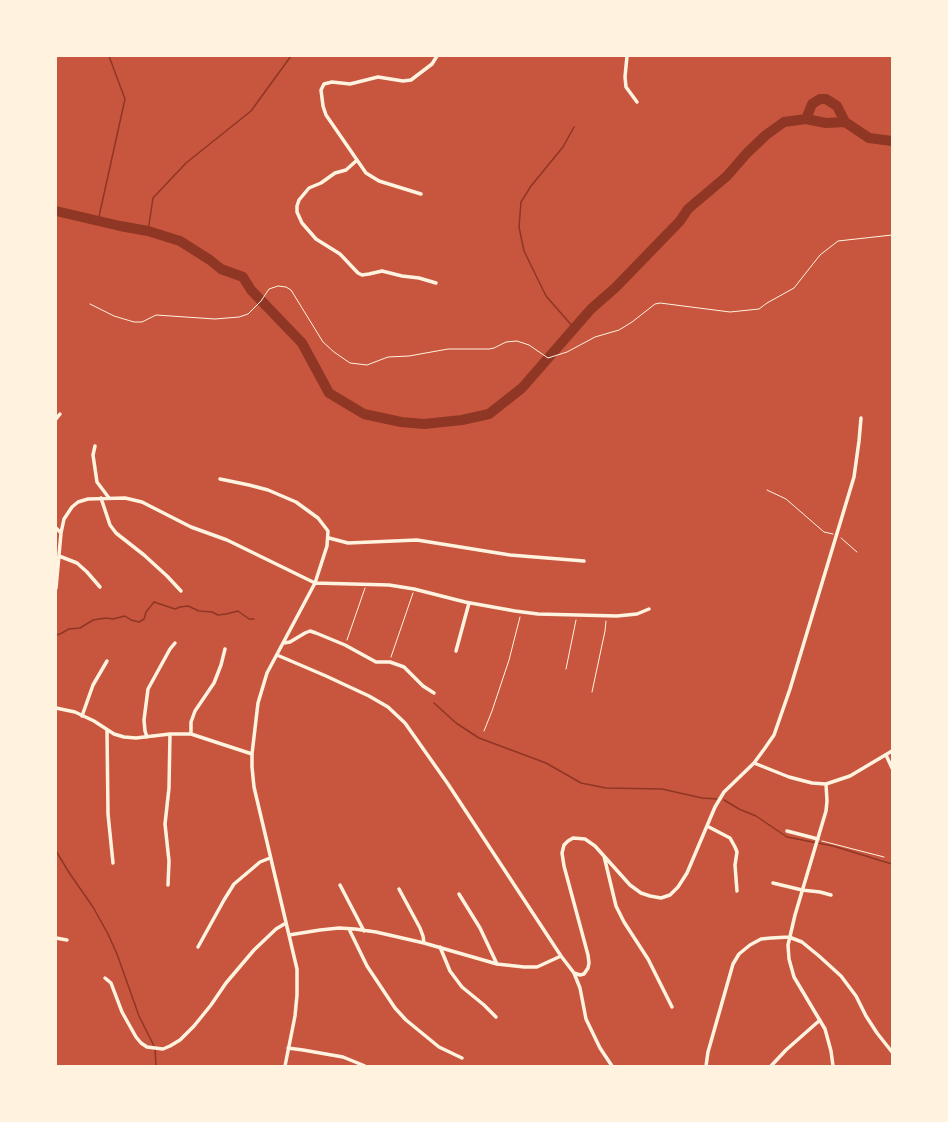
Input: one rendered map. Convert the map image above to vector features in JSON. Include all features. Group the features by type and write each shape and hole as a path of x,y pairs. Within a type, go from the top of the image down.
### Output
{"street":[{"path":"421,194 372,178 366,173 356,161 324,110 321,95 324,84 332,82 350,84 378,77 403,81 411,80 432,64 437,56"},
{"path":"627,56 625,77 626,87 637,102"},
{"path":"356,161 346,170 335,173 321,183 309,188 296,206 302,223 316,239 340,254 362,275 382,271 436,283"},
{"path":"56,419 60,414"},
{"path":"574,973 580,975 584,974 589,963 564,866 562,853 564,845 573,838 585,839 595,846 630,885 641,893 660,898 670,895 678,887 687,873 715,807 724,792 754,763 774,735 790,689 854,477 861,418"},
{"path":"95,446 93,455 97,482 109,498"},
{"path":"220,479 255,487 296,502 318,518 328,531 328,538 316,583 268,673 258,703 252,754 254,787 297,969 297,995 292,1032 285,1066"},
{"path":"101,498 110,525 116,533 144,555 181,591"},
{"path":"56,588 61,534 64,519 72,507 78,502 83,501 101,498 125,498 142,502 191,527 227,540 316,583 389,585 414,589 470,603 521,612 607,616 629,615 649,609"},
{"path":"56,528 61,534"},
{"path":"328,538 348,543 417,540 510,555 584,561"},
{"path":"59,556 77,564 87,572 100,587"},
{"path":"456,651 470,603"},
{"path":"284,643 290,642 304,632 310,631 345,645 376,662 390,662 404,666 422,686 434,693"},
{"path":"147,737 144,720 148,689 170,648 175,643"},
{"path":"191,734 191,722 195,711 214,683 225,649"},
{"path":"277,655 369,696 388,707 405,722 448,784 561,956 574,973 580,988 586,1019 600,1048 612,1066"},
{"path":"82,716 93,685 107,661"},
{"path":"56,708 75,712 94,721 106,730 124,737 136,738 170,734 191,734 252,754"},
{"path":"106,730 108,814 113,863"},
{"path":"168,885 169,861 166,824 169,788 170,734"},
{"path":"754,763 789,777 812,783 826,784 850,776 892,751"},
{"path":"886,755 892,768"},
{"path":"826,784 826,810 802,890 788,945 789,959 794,977 825,1029 831,1051 833,1066"},
{"path":"708,826 730,838 735,847 737,891"},
{"path":"786,831 818,839"},
{"path":"603,855 616,906 624,922 648,959 672,1007"},
{"path":"198,947 234,884 256,865 270,858"},
{"path":"773,883 831,895"},
{"path":"340,885 364,931"},
{"path":"399,889 420,928 424,943"},
{"path":"459,894 480,928 497,964"},
{"path":"106,978 111,983 122,1012 136,1037 147,1046 163,1049 170,1046 189,1032 241,964 266,938 286,923"},
{"path":"289,935 339,928 364,931 424,943 497,964 524,967 537,967 561,956"},
{"path":"349,929 367,966 395,1008 406,1020 439,1047 462,1058"},
{"path":"56,938 66,940"},
{"path":"706,1066 708,1052 733,964 739,954 761,939 789,938 802,942 819,956 841,976 856,996 877,1033 892,1052"},
{"path":"440,947 456,980 468,994 484,1005 496,1017"},
{"path":"771,1066 786,1050 820,1020"},
{"path":"288,1048 342,1057 365,1066"}],"path":[{"path":"90,304 114,316 134,322 142,322 156,315 215,319 239,317 248,314 261,301 269,289 278,286 286,287 291,290 323,342 350,363 367,364 388,357 409,356 448,349 489,349 506,342 517,341 529,345 548,358 567,352 595,337 619,330 655,304 660,303 730,312 759,309 794,288 820,255 838,241 892,235"},
{"path":"768,490 786,499 824,532 837,535 857,552"},
{"path":"345,645 367,584"},
{"path":"390,662 414,589"},
{"path":"484,731 509,660 521,612"},
{"path":"566,669 576,615"},
{"path":"592,692 607,616"},
{"path":"818,839 884,857"}],"waterway":[{"path":"98,221 125,99 109,56"},
{"path":"148,231 153,198 186,163 251,111 291,56"},
{"path":"806,119 812,104 820,99 826,99 837,106 845,122"},
{"path":"56,211 148,231 180,241 210,260 221,269 243,277 251,290 302,343 329,393 364,414 401,422 424,424 462,420 489,414 522,388 591,309 616,287 680,221 688,209 727,176 747,153 766,135 784,122 806,119 826,123 845,122 869,138 892,141"},
{"path":"574,127 563,147 531,186 521,202 519,227 524,251 546,296 574,328"},
{"path":"56,635 69,629 80,628 93,620 106,618 113,619 125,616 131,620 139,622 144,619 146,612 154,602 175,609 188,606 199,611 212,612 218,615 238,611 249,619 254,619"},
{"path":"434,703 456,723 479,738 546,763 581,783 606,788 662,789 702,798 717,799"},
{"path":"724,800 739,809 756,816 787,837 833,846 892,864"},
{"path":"56,851 93,907 108,934 117,954 139,1016 155,1048 156,1066"}]}
